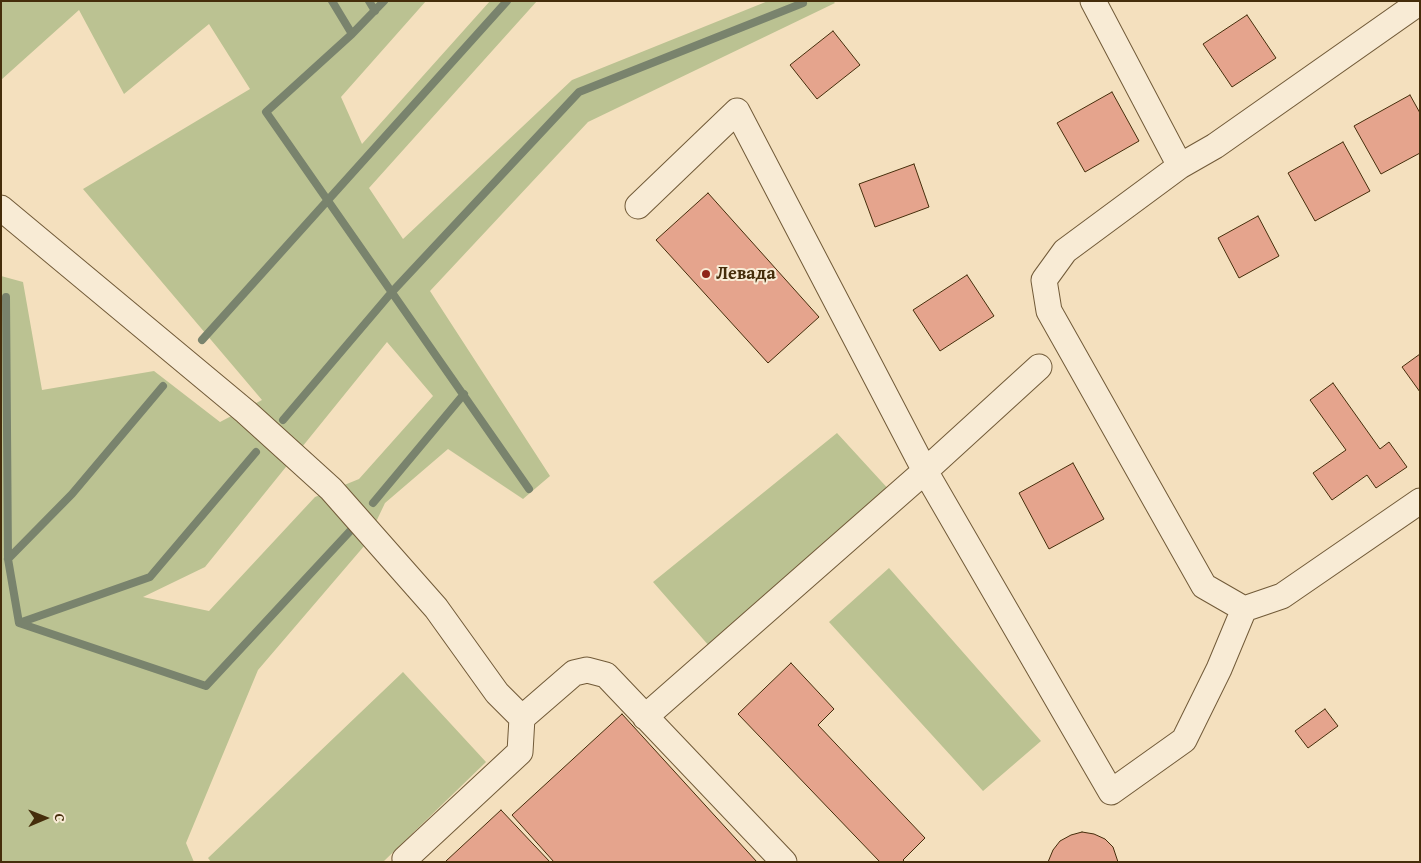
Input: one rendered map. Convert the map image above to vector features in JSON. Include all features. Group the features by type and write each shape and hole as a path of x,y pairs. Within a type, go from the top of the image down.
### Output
{"street":[{"path":"1093,1 1180,166"},
{"path":"1244,609 1204,586 1049,311 1044,280 1065,251 1180,166 1215,146 1420,2"},
{"path":"638,206 737,111 925,471 1111,792 1184,740 1219,669 1244,609 1282,596 1420,501"},
{"path":"1,208 246,412 331,489 436,608 497,692 522,718"},
{"path":"646,717 925,471 1039,367"},
{"path":"406,862 405,859 520,752 522,718 574,673 587,670 606,675 784,862"}],"green space":[{"path":"1,1 426,1 341,97 362,144 490,1 537,1 369,188 403,239 572,80 768,1 833,1 835,3 588,122 430,291 550,476 523,499 448,449 385,503 365,545 258,670 186,843 194,862 1,862 1,276 23,282 42,390 154,371 220,422 262,400 83,189 250,89 209,24 124,94 79,10 1,80","holes":["387,342 433,396 359,479 315,497 209,611 143,597 205,567"]},
{"path":"837,433 892,493 710,647 653,582"},
{"path":"889,568 1041,741 983,791 829,622"},
{"path":"403,672 486,762 383,862 211,862 208,858"}],"building":[{"path":"1247,15 1276,58 1232,87 1203,44"},
{"path":"833,31 860,65 817,99 790,65"},
{"path":"1112,92 1139,141 1085,172 1057,123"},
{"path":"1410,95 1420,113 1420,153 1381,174 1354,126"},
{"path":"1343,142 1370,191 1315,221 1288,173"},
{"path":"914,164 929,207 875,227 859,184"},
{"path":"708,193 819,317 768,363 656,240"},
{"path":"1258,216 1279,256 1239,278 1218,238"},
{"path":"967,275 994,316 940,351 913,310"},
{"path":"1420,354 1420,392 1402,367"},
{"path":"1333,383 1380,449 1389,442 1407,467 1376,488 1367,475 1332,500 1313,473 1346,450 1310,400"},
{"path":"1073,463 1104,519 1049,549 1019,493"},
{"path":"791,663 834,709 818,725 925,838 903,860 905,862 880,862 738,714"},
{"path":"1325,709 1338,726 1308,748 1295,731"},
{"path":"622,714 757,862 554,862 512,815"},
{"path":"501,810 550,862 446,861"},
{"path":"1082,832 1094,834 1105,839 1113,847 1118,862 1048,862 1053,850 1060,841"}],"waterway":[{"path":"332,1 352,34 266,112 529,489"},
{"path":"369,1 375,11"},
{"path":"352,34 384,1"},
{"path":"202,340 507,1"},
{"path":"283,420 391,293 579,92 803,3"},
{"path":"6,297 8,559 19,623 206,686 352,529"},
{"path":"8,559 72,494 163,386"},
{"path":"373,503 464,394"},
{"path":"19,623 150,577 256,452"}],"place":[{"name":"Левада","path":"706,274"}]}
